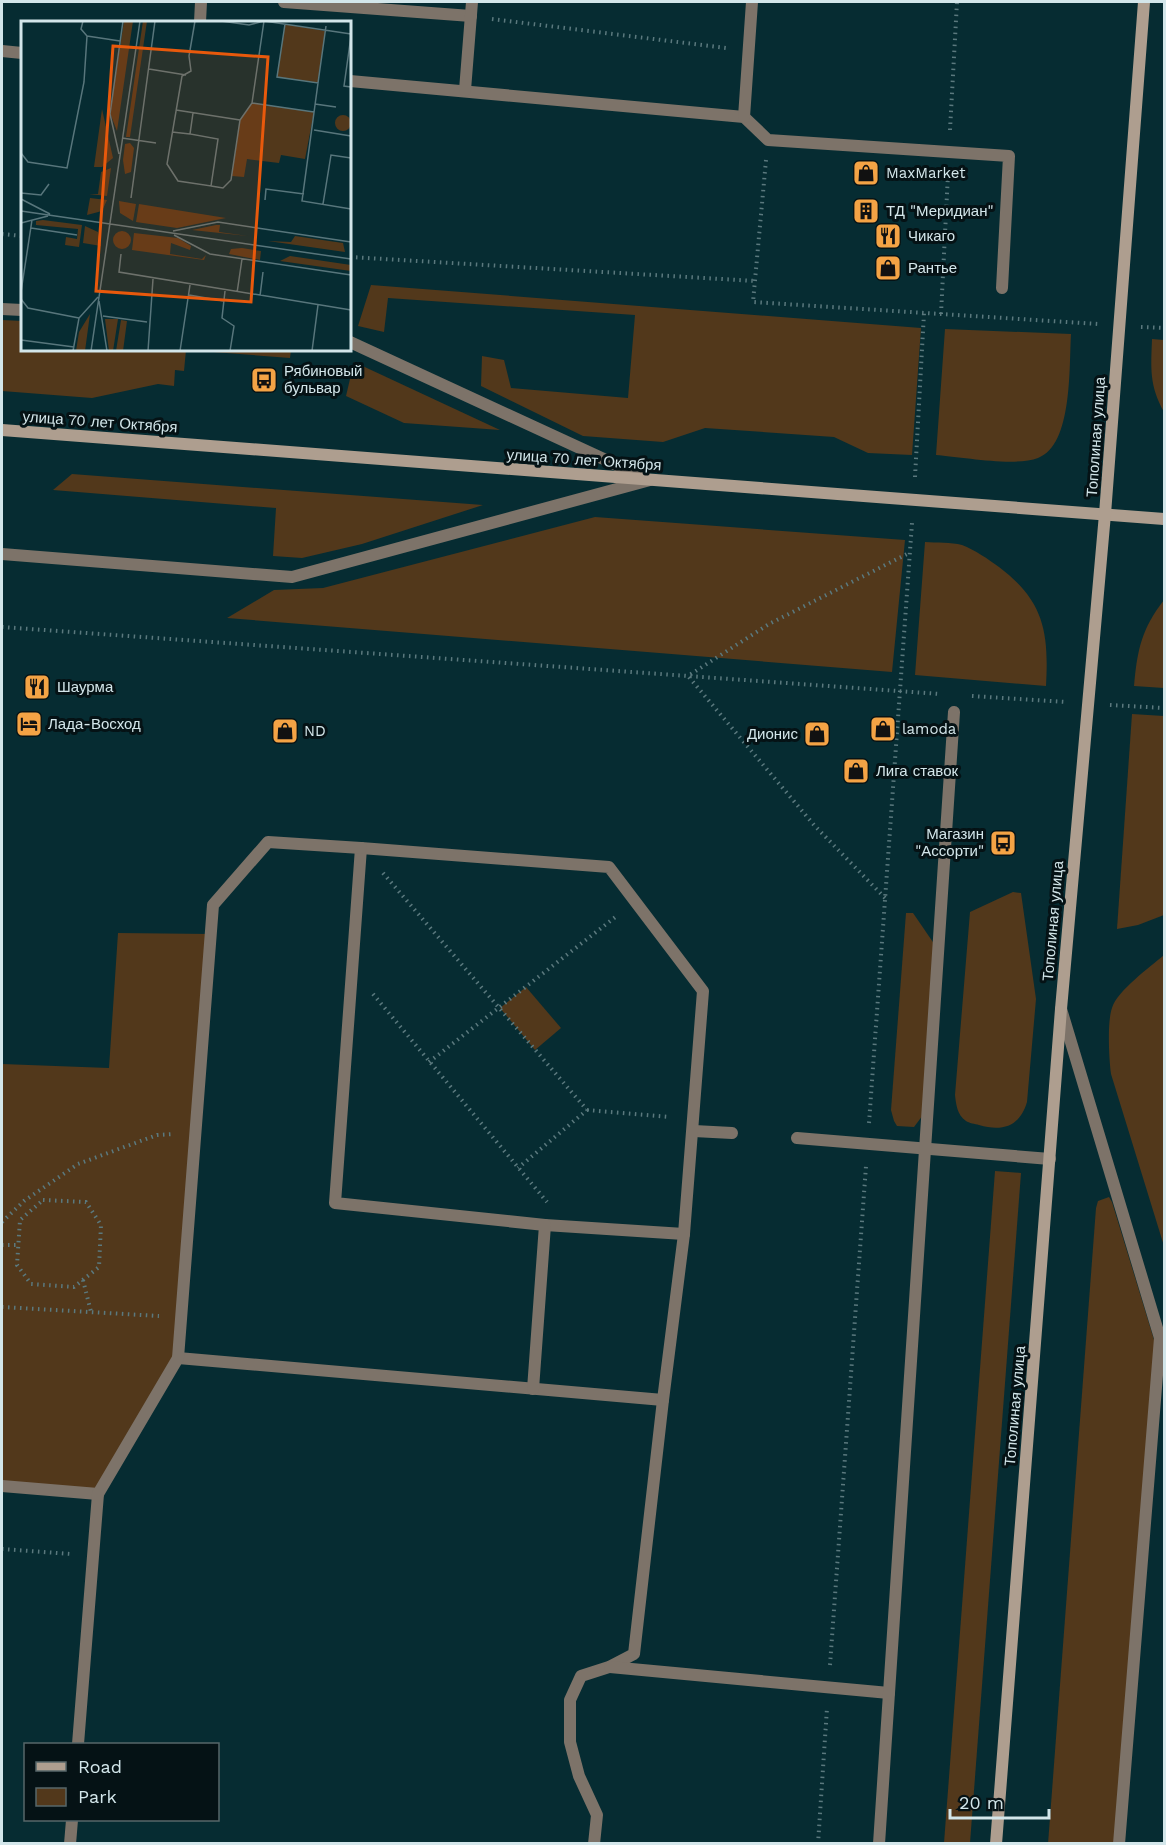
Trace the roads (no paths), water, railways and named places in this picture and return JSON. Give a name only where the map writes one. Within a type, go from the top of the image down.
[{"type":"main road","name":"Тополиная улица","points":[[996,1844],[1061,1009],[1105,514],[1144,2]]},
{"type":"main road","name":"улица 70 лет Октября","points":[[2,430],[1164,519]]},
{"type":"street","points":[[200,21],[201,2]]},
{"type":"street","points":[[284,2],[471,16]]},
{"type":"street","points":[[465,90],[472,2]]},
{"type":"street","points":[[744,117],[752,2]]},
{"type":"street","points":[[2,51],[21,53]]},
{"type":"street","points":[[351,81],[744,117],[768,140],[1009,156],[1002,288]]},
{"type":"street","points":[[2,309],[21,310]]},
{"type":"street","points":[[351,342],[649,480]]},
{"type":"street","points":[[2,554],[292,577],[649,480]]},
{"type":"street","points":[[879,1844],[954,712]]},
{"type":"street","points":[[78,1743],[98,1494],[177,1358],[213,905],[268,842],[609,867],[703,991],[684,1234],[634,1654],[609,1667],[581,1676],[570,1700],[570,1742],[579,1776],[597,1815],[594,1844]]},
{"type":"street","points":[[361,848],[335,1203],[545,1225],[684,1234]]},
{"type":"street","points":[[1061,1009],[1160,1338],[1161,1375],[1119,1844]]},
{"type":"street","points":[[694,1125],[732,1133]]},
{"type":"street","points":[[797,1138],[1050,1159]]},
{"type":"street","points":[[533,1389],[545,1225]]},
{"type":"street","points":[[177,1358],[663,1400]]},
{"type":"street","points":[[2,1486],[98,1494]]},
{"type":"street","points":[[609,1667],[889,1693]]},
{"type":"street","points":[[70,1844],[72,1821]]},
{"type":"place","name":"MaxMarket","points":[[866,173]]},
{"type":"place","name":"ТД \"Меридиан\"","points":[[866,211]]},
{"type":"place","name":"Чикаго","points":[[888,236]]},
{"type":"place","name":"Рантье","points":[[888,268]]},
{"type":"place","name":"Рябиновый бульвар","points":[[264,380]]},
{"type":"place","name":"Шаурма","points":[[37,687]]},
{"type":"place","name":"Лада-Восход","points":[[29,724]]},
{"type":"place","name":"lamoda","points":[[883,729]]},
{"type":"place","name":"ND","points":[[285,731]]},
{"type":"place","name":"Дионис","points":[[817,734]]},
{"type":"place","name":"Лига ставок","points":[[856,771]]},
{"type":"place","name":"Магазин \"Ассорти\"","points":[[1003,843]]}]
